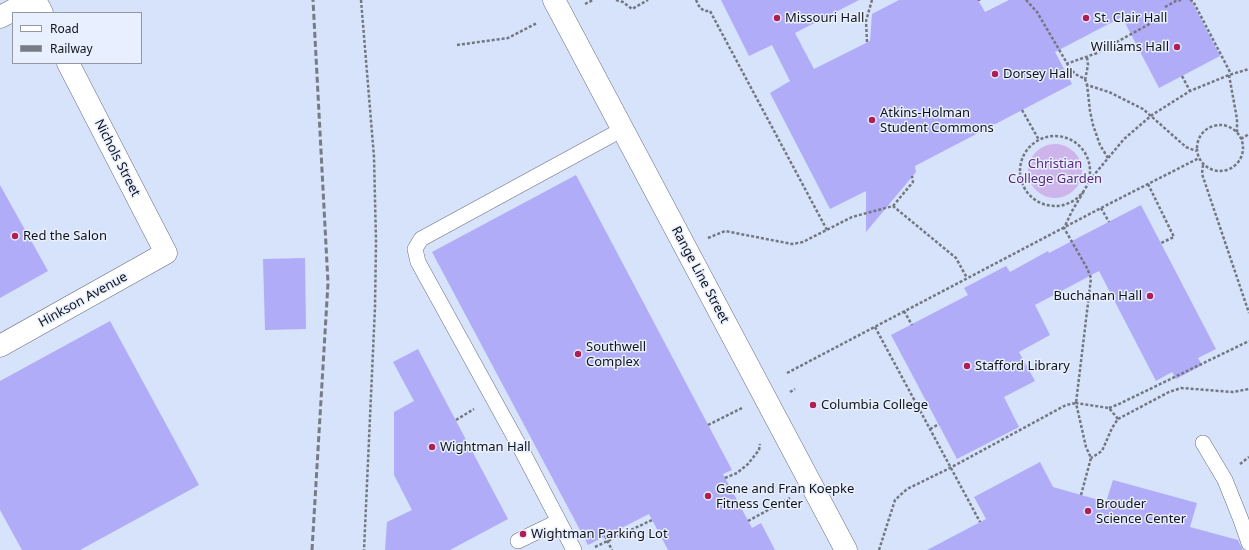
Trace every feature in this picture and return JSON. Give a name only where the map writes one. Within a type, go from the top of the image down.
[{"type":"street","points":[[0,17],[34,0],[41,12]]},
{"type":"street","name":"Range Line Street","points":[[554,0],[846,550]]},
{"type":"street","name":"Nichols Street","points":[[69,64],[166,253]]},
{"type":"street","name":"Hinkson Avenue","points":[[0,346],[166,253]]},
{"type":"lane","points":[[574,550],[518,443],[418,262],[415,249],[421,238],[623,129]]},
{"type":"lane","points":[[1203,443],[1225,480],[1249,543]]},
{"type":"lane","points":[[518,541],[559,521]]},
{"type":"path","points":[[361,0],[374,157],[376,241],[375,307],[364,550]]},
{"type":"path","points":[[616,0],[623,2],[632,9],[648,0]]},
{"type":"path","points":[[696,0],[700,8],[710,11],[827,230]]},
{"type":"path","points":[[867,42],[866,21],[872,0]]},
{"type":"path","points":[[1026,0],[1037,12],[1066,64],[1077,75],[1085,78]]},
{"type":"path","points":[[1165,7],[1181,0]]},
{"type":"path","points":[[1190,0],[1193,1],[1197,7],[1230,75],[1237,118],[1237,132]]},
{"type":"path","points":[[457,45],[508,38],[538,22]]},
{"type":"path","points":[[1066,64],[1097,53],[1153,22]]},
{"type":"path","points":[[1088,57],[1085,78],[1088,86],[1090,112],[1100,145],[1108,158]]},
{"type":"path","points":[[1064,228],[1089,181],[1124,139],[1152,115],[1190,91],[1249,69]]},
{"type":"path","points":[[1182,76],[1190,91]]},
{"type":"path","points":[[1088,86],[1109,92],[1143,109],[1152,115],[1186,147],[1196,151]]},
{"type":"path","points":[[1022,110],[1039,140]]},
{"type":"path","points":[[1224,125],[1231,127],[1237,132],[1241,138],[1243,146],[1239,161],[1233,167],[1226,171],[1218,171],[1203,165],[1196,151],[1196,144],[1199,137],[1209,127],[1224,125]]},
{"type":"path","points":[[1241,138],[1249,134]]},
{"type":"path","points":[[1084,191],[1076,199],[1066,204],[1054,206],[1042,204],[1025,190],[1020,179],[1020,168],[1023,156],[1030,147],[1039,140],[1050,136],[1072,140],[1081,148],[1088,158],[1090,169],[1089,181]]},
{"type":"path","points":[[787,373],[1199,158]]},
{"type":"path","points":[[1203,165],[1202,174],[1249,313]]},
{"type":"path","points":[[685,246],[705,240],[725,231],[792,244],[803,242],[852,217],[893,206],[914,182],[912,176]]},
{"type":"path","points":[[1148,184],[1174,237],[1161,243]]},
{"type":"path","points":[[893,206],[956,258],[967,278]]},
{"type":"path","points":[[1101,208],[1109,222]]},
{"type":"path","points":[[1064,228],[1087,268],[1090,278],[1076,404],[1086,447],[1091,458],[1081,495]]},
{"type":"path","points":[[904,311],[912,325]]},
{"type":"path","points":[[875,328],[980,522]]},
{"type":"path","points":[[879,550],[878,549],[895,500],[907,489],[950,468],[1066,405],[1076,404],[1109,408],[1249,341]]},
{"type":"path","points":[[1091,458],[1102,451],[1112,428],[1118,419],[1169,392],[1181,388],[1233,392],[1249,389]]},
{"type":"path","points":[[1109,408],[1118,419]]},
{"type":"path","points":[[930,429],[939,424]]},
{"type":"path","points":[[725,478],[737,473],[748,464],[759,450],[762,440]]},
{"type":"path","points":[[748,521],[792,497]]},
{"type":"path","points":[[589,550],[652,520]]},
{"type":"path","points":[[605,536],[612,550]]},
{"type":"shaded area","name":"Columbia College","points":[[0,0],[1249,0],[1249,550],[0,550]]},
{"type":"green space","name":"Christian College Garden","points":[[1050,144],[1060,144],[1070,148],[1078,156],[1082,166],[1082,176],[1078,186],[1070,194],[1060,198],[1050,198],[1040,194],[1032,186],[1028,176],[1028,166],[1032,156],[1040,148]]},
{"type":"building","points":[[721,0],[859,0],[795,33],[814,69],[870,41],[872,14],[899,0],[978,0],[985,12],[1009,0],[1191,0],[1220,56],[1159,88],[1122,17],[1055,52],[1072,84],[915,166],[916,172],[866,232],[866,191],[830,209],[770,93],[790,81],[772,45],[749,56]]},
{"type":"building","name":"Southwell Complex","points":[[576,175],[732,470],[723,474],[752,528],[761,523],[775,550],[668,550],[649,514],[588,545],[432,252]]},
{"type":"building","points":[[0,185],[48,271],[0,298]]},
{"type":"building","points":[[1141,205],[1216,349],[1198,358],[1202,365],[1176,379],[1172,372],[1156,381],[1099,271],[1035,305],[1050,335],[1019,352],[1035,381],[1004,397],[1019,427],[957,459],[891,335],[968,295],[964,288],[1006,266],[1010,272],[1048,251],[1049,253]]},
{"type":"building","points":[[305,258],[306,329],[265,330],[263,259]]},
{"type":"building","points":[[110,321],[199,485],[80,550],[22,550],[0,510],[0,381]]},
{"type":"building","name":"Wightman Hall","points":[[418,349],[508,519],[450,550],[385,550],[387,522],[412,510],[394,475],[394,412],[414,401],[393,362]]},
{"type":"building","name":"Brouder Science Center","points":[[1040,462],[1053,487],[1106,502],[1113,480],[1197,503],[1190,527],[1238,540],[1243,550],[927,550],[986,519],[974,497]]},
{"type":"railway","points":[[312,550],[328,283],[313,0]]},
{"type":"place","name":"Missouri Hall","points":[[777,18]]},
{"type":"place","name":"St. Clair Hall","points":[[1086,18]]},
{"type":"place","name":"Williams Hall","points":[[1177,47]]},
{"type":"place","name":"Dorsey Hall","points":[[995,74]]},
{"type":"place","name":"Atkins-Holman Student Commons","points":[[872,120]]},
{"type":"place","name":"Red the Salon","points":[[15,236]]},
{"type":"place","name":"Buchanan Hall","points":[[1150,296]]},
{"type":"place","name":"Southwell Complex","points":[[578,354]]},
{"type":"place","name":"Stafford Library","points":[[967,366]]},
{"type":"place","name":"Columbia College","points":[[813,405]]},
{"type":"place","name":"Wightman Hall","points":[[432,447]]},
{"type":"place","name":"Gene and Fran Koepke Fitness Center","points":[[708,496]]},
{"type":"place","name":"Brouder Science Center","points":[[1088,511]]},
{"type":"place","name":"Wightman Parking Lot","points":[[523,534]]}]
